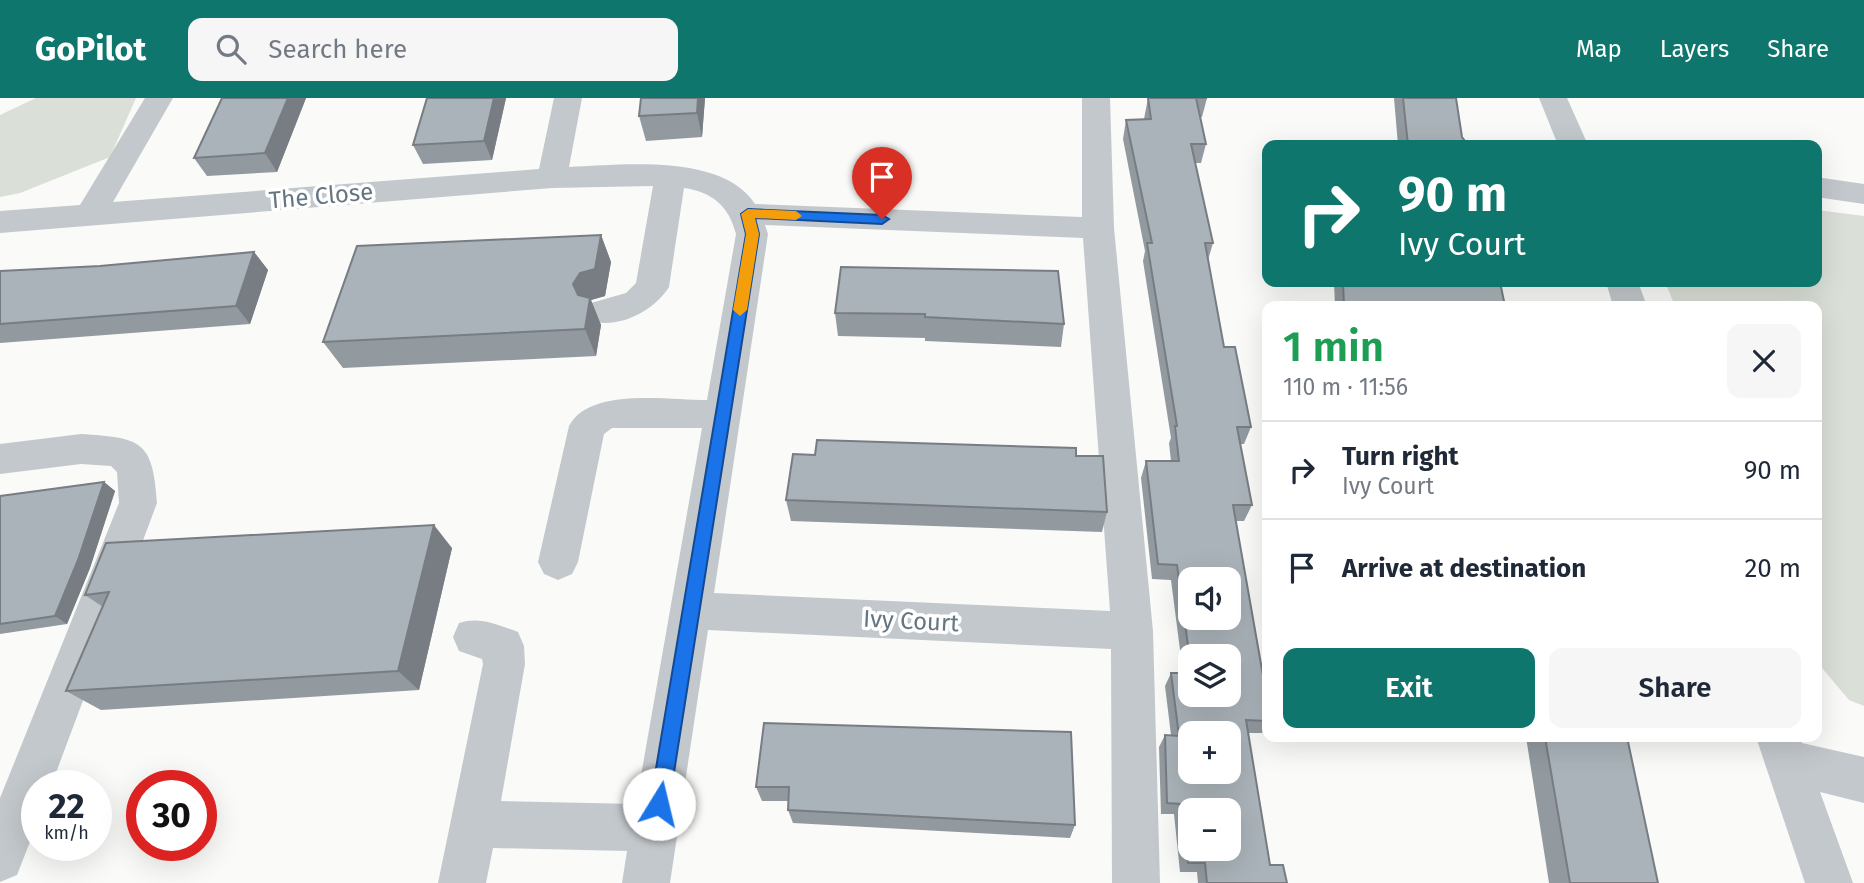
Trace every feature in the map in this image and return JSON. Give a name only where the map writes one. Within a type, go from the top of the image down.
[{"type":"street","points":[[90,215],[159,98]]},
{"type":"street","points":[[568,98],[552,178],[691,179],[724,190],[748,214],[752,234],[646,883]]},
{"type":"street","points":[[1096,98],[1098,228],[1132,631],[1136,883]]},
{"type":"street","points":[[1553,98],[1571,140]]},
{"type":"street","name":"The Close","points":[[0,222],[552,178]]},
{"type":"street","points":[[603,312],[638,302],[652,287],[670,178]]},
{"type":"street","points":[[1822,188],[1864,194]]},
{"type":"street","points":[[748,214],[1098,228]]},
{"type":"street","points":[[558,562],[587,426],[606,414],[724,414]]},
{"type":"street","points":[[0,459],[81,449],[121,452],[136,467],[138,503],[0,858]]},
{"type":"street","name":"Ivy Court","points":[[690,611],[1132,631]]},
{"type":"street","points":[[462,883],[504,664],[503,646],[474,637]]},
{"type":"street","points":[[1782,749],[1864,780]]},
{"type":"street","points":[[1782,749],[1829,883]]},
{"type":"street","points":[[472,824],[655,828]]},
{"type":"shaded area","points":[[36,98],[136,98],[110,157],[20,193],[0,197],[0,115]]},
{"type":"shaded area","points":[[1822,211],[1864,216],[1864,706],[1849,700],[1822,668],[1822,301],[1673,301],[1667,287],[1822,287]]},
{"type":"building","points":[[222,98],[288,98],[265,153],[194,158]]},
{"type":"building","points":[[427,98],[494,98],[484,141],[413,145]]},
{"type":"building","points":[[641,98],[698,98],[697,113],[639,116]]},
{"type":"building","points":[[1148,98],[1196,98],[1206,144],[1191,144],[1213,243],[1205,243],[1224,347],[1235,347],[1251,427],[1237,427],[1252,505],[1233,505],[1262,670],[1262,721],[1246,720],[1270,865],[1283,865],[1287,883],[1207,883],[1205,863],[1188,863],[1241,861],[1241,798],[1178,798],[1178,804],[1167,803],[1165,735],[1178,736],[1178,784],[1241,784],[1241,721],[1178,721],[1178,728],[1171,673],[1178,673],[1178,707],[1241,707],[1241,644],[1188,644],[1186,630],[1241,630],[1241,567],[1178,567],[1178,572],[1177,565],[1158,564],[1146,461],[1179,461],[1177,426],[1147,243],[1152,243],[1126,120],[1151,119]]},
{"type":"building","points":[[1403,98],[1456,98],[1464,140],[1407,140]]},
{"type":"building","points":[[601,235],[595,269],[580,273],[573,284],[578,295],[590,298],[585,329],[323,342],[357,246]]},
{"type":"building","points":[[254,252],[236,306],[0,324],[0,271],[100,266]]},
{"type":"building","points":[[841,267],[1058,271],[1064,324],[925,317],[925,314],[835,313]]},
{"type":"building","points":[[1343,287],[1501,287],[1504,301],[1344,301]]},
{"type":"building","points":[[817,440],[1076,448],[1076,456],[1103,456],[1107,512],[786,500],[793,454],[815,455]]},
{"type":"building","points":[[104,482],[78,560],[55,616],[0,624],[0,496]]},
{"type":"building","points":[[434,525],[398,671],[66,691],[109,592],[85,595],[106,543]]},
{"type":"building","points":[[764,723],[1071,732],[1075,825],[788,810],[789,787],[756,787]]},
{"type":"building","points":[[1546,742],[1628,742],[1658,883],[1570,883]]},
{"type":"slow traffic","points":[[740,310],[752,234],[748,214],[796,216]]},
{"type":"route","points":[[659,804],[752,234],[748,214],[882,219]]}]
